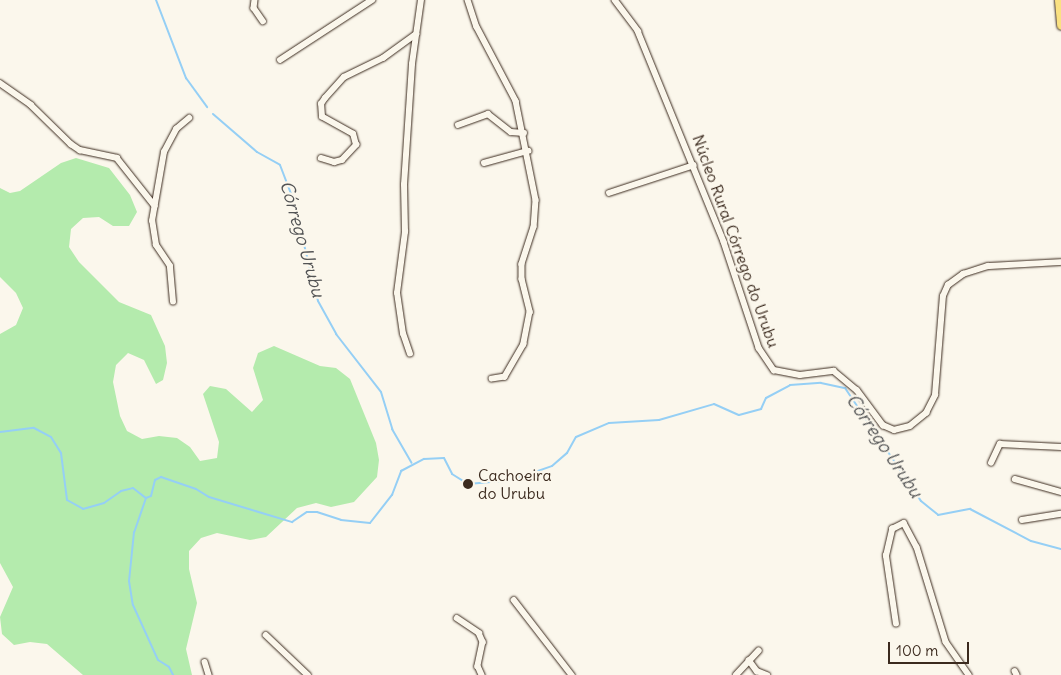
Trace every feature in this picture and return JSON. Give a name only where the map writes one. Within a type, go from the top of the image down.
[{"type":"main road","points":[[1059,0],[1061,25]]},
{"type":"street","points":[[255,0],[254,8],[263,22]]},
{"type":"street","points":[[280,60],[372,0]]},
{"type":"street","points":[[410,354],[403,334],[397,293],[405,232],[404,185],[416,34],[421,0]]},
{"type":"street","points":[[468,0],[487,47],[510,85],[528,151],[536,211],[522,273],[529,301],[529,324],[524,344],[505,378],[492,379]]},
{"type":"street","name":"Núcleo Rural Córrego do Urubu","points":[[615,0],[635,23],[694,165],[726,249],[751,327],[769,365],[790,374],[828,370],[838,373],[857,390],[878,419],[894,430],[919,420],[935,395],[943,296],[948,286],[963,274],[988,266],[1061,262]]},
{"type":"street","points":[[321,158],[334,162],[342,160],[356,145],[353,134],[322,117],[321,104],[325,98],[344,78],[383,58],[416,34]]},
{"type":"street","points":[[0,83],[31,105],[76,147],[118,158],[155,206]]},
{"type":"street","points":[[458,125],[488,114],[511,132],[524,132]]},
{"type":"street","points":[[173,302],[170,266],[154,240],[155,206],[164,152],[176,130],[189,118]]},
{"type":"street","points":[[484,163],[528,151]]},
{"type":"street","points":[[609,193],[694,165]]},
{"type":"street","points":[[991,463],[1000,444],[1061,447]]},
{"type":"street","points":[[1015,478],[1061,492]]},
{"type":"street","points":[[1022,520],[1061,514]]},
{"type":"street","points":[[896,624],[886,556],[892,529],[904,524],[917,547],[946,642],[969,675]]},
{"type":"street","points":[[514,600],[572,675]]},
{"type":"street","points":[[457,618],[480,633],[483,642],[478,666],[482,675]]},
{"type":"street","points":[[266,635],[308,675]]},
{"type":"street","points":[[736,675],[758,651]]},
{"type":"street","points":[[749,660],[757,671],[767,675]]},
{"type":"street","points":[[205,662],[209,675]]},
{"type":"green space","points":[[76,158],[109,168],[130,195],[137,212],[129,226],[113,226],[99,217],[83,218],[71,229],[69,247],[79,262],[119,302],[151,315],[165,346],[167,363],[163,380],[156,384],[144,360],[128,353],[116,365],[113,382],[120,416],[127,431],[142,439],[159,436],[177,438],[190,447],[200,461],[217,458],[219,442],[203,394],[210,386],[226,389],[252,412],[263,400],[253,368],[258,353],[274,346],[320,366],[336,368],[350,379],[376,443],[379,460],[377,477],[354,502],[331,507],[316,503],[297,508],[266,537],[250,540],[217,533],[201,538],[189,551],[189,569],[197,603],[186,649],[192,675],[83,675],[47,644],[30,642],[14,645],[2,634],[0,617],[13,587],[0,563],[0,334],[16,325],[23,308],[16,293],[0,277],[0,188],[10,193],[20,191],[61,163]]},
{"type":"waterway","name":"Córrego Urubu","points":[[156,0],[186,78],[207,107]]},
{"type":"waterway","name":"Córrego Urubu","points":[[213,114],[257,152],[280,165],[292,196],[318,301],[336,334],[381,392],[392,429],[412,463]]},
{"type":"waterway","name":"Córrego Urubu","points":[[0,432],[34,428],[51,437],[61,453],[67,500],[83,509],[104,503],[121,491],[133,488],[146,498],[151,496],[155,480],[161,477],[196,489],[209,497],[292,522],[307,512],[317,512],[341,520],[370,523],[392,495],[401,471],[424,459],[444,458],[452,474],[468,484],[512,480],[552,466],[567,453],[576,437],[609,423],[659,420],[714,404],[739,415],[761,409],[766,398],[790,385],[821,383],[845,388],[921,501],[938,515],[970,509],[1031,541],[1061,549]]},
{"type":"waterway","name":"Córrego Urubu","points":[[146,498],[134,532],[129,581],[133,605],[158,660],[169,667],[173,675]]},
{"type":"place","name":"Cachoeira do Urubu","points":[[468,484]]}]
